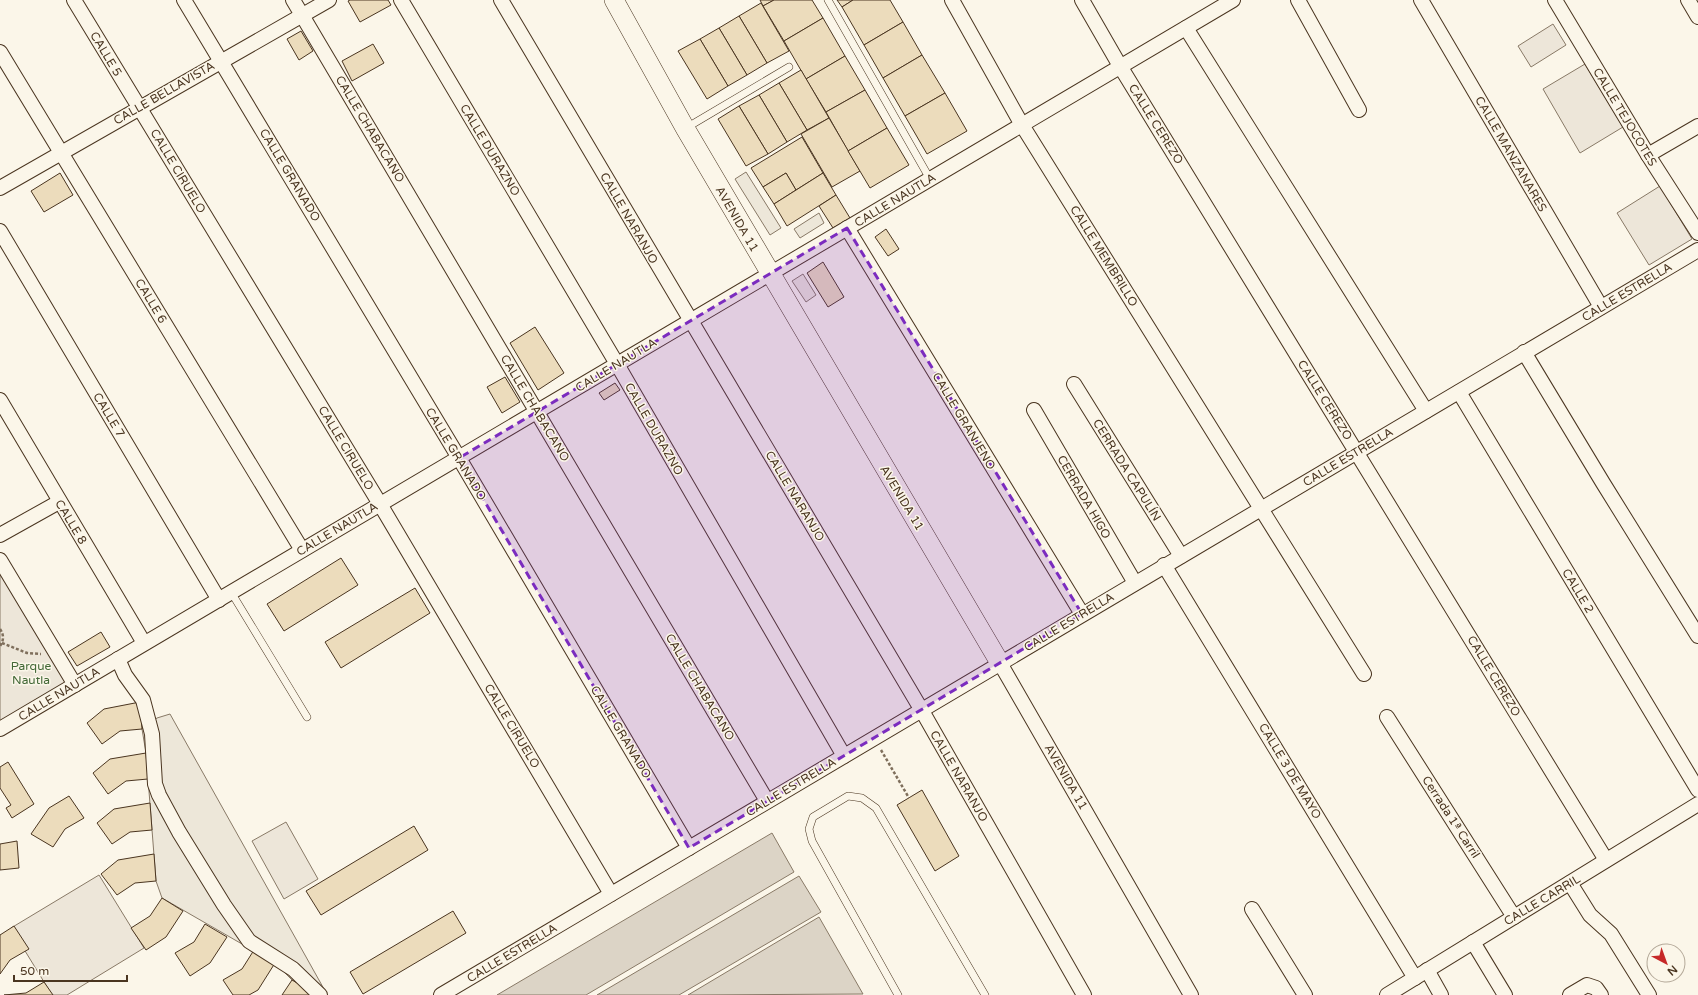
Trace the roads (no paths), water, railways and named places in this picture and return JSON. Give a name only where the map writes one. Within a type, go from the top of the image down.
[{"type":"street","name":"CALLE 5","points":[[74,0],[139,108]]},
{"type":"street","name":"CALLE GRANADO","points":[[184,0],[222,60],[689,848]]},
{"type":"street","name":"CALLE CHABACANO","points":[[293,0],[767,801]]},
{"type":"street","name":"CALLE BELLAVISTA","points":[[0,188],[329,0]]},
{"type":"street","name":"CALLE DURAZNO","points":[[401,0],[617,364],[844,756]]},
{"type":"street","name":"CALLE NARANJO","points":[[501,0],[922,710],[1084,995]]},
{"type":"street","name":"AVENIDA 11","points":[[614,0],[685,128],[769,274],[1000,663],[1191,995]]},
{"type":"street","name":"CALLE MEMBRILLO","points":[[952,0],[1022,125],[1364,674]]},
{"type":"street","name":"CALLE CEREZO","points":[[1082,0],[1120,66],[1606,860]]},
{"type":"street","points":[[1298,0],[1359,110]]},
{"type":"street","name":"CALLE MANZANARES","points":[[1421,0],[1600,308]]},
{"type":"street","name":"CALLE TEJOCOTES","points":[[1555,0],[1648,155],[1698,233]]},
{"type":"street","points":[[1688,0],[1698,17]]},
{"type":"street","name":"CALLE NAUTLA","points":[[0,729],[1186,28],[1225,2]]},
{"type":"street","points":[[1186,28],[1426,411]]},
{"type":"street","name":"CALLE 6","points":[[0,52],[302,550]]},
{"type":"street","name":"CALLE CIRUELO","points":[[139,108],[380,504],[611,894]]},
{"type":"street","points":[[1648,155],[1698,126]]},
{"type":"street","name":"CALLE GRANJENO","points":[[847,228],[1082,614]]},
{"type":"street","name":"CALLE 7","points":[[0,231],[219,600]]},
{"type":"street","name":"CALLE ESTRELLA","points":[[441,995],[1698,250]]},
{"type":"street","points":[[1524,352],[1602,483],[1698,636]]},
{"type":"street","name":"CERRADA CAPULÍN","points":[[1074,384],[1181,556]]},
{"type":"street","name":"CALLE 2","points":[[1459,392],[1698,790]]},
{"type":"street","name":"CALLE 8","points":[[0,400],[144,644]]},
{"type":"street","name":"CERRADA HIGO","points":[[1034,410],[1135,583]]},
{"type":"street","points":[[0,535],[59,502]]},
{"type":"street","points":[[0,560],[75,685]]},
{"type":"street","name":"CALLE 3 DE MAYO","points":[[1164,566],[1421,974],[1441,995]]},
{"type":"street","points":[[118,660],[125,675],[143,700],[152,734],[155,784],[159,795],[179,832],[224,905],[249,941],[293,969],[320,995]]},
{"type":"street","name":"Cerrada 1ª Carril","points":[[1387,717],[1514,916]]},
{"type":"street","name":"CALLE CARRIL","points":[[1387,995],[1698,804]]},
{"type":"street","points":[[1570,883],[1590,915],[1612,934],[1649,995]]},
{"type":"street","points":[[1252,909],[1305,995]]},
{"type":"street","points":[[1472,942],[1506,995]]},
{"type":"street","points":[[1570,995],[1587,985],[1596,988],[1601,995]]},
{"type":"lane","points":[[828,0],[930,179]]},
{"type":"lane","points":[[685,128],[789,67]]},
{"type":"lane","points":[[231,592],[307,717]]},
{"type":"lane","points":[[898,995],[812,841],[809,829],[813,817],[848,796],[862,798],[876,808],[985,995]]},
{"type":"park label","name":"Parque Nautla","points":[[31,673]]}]
